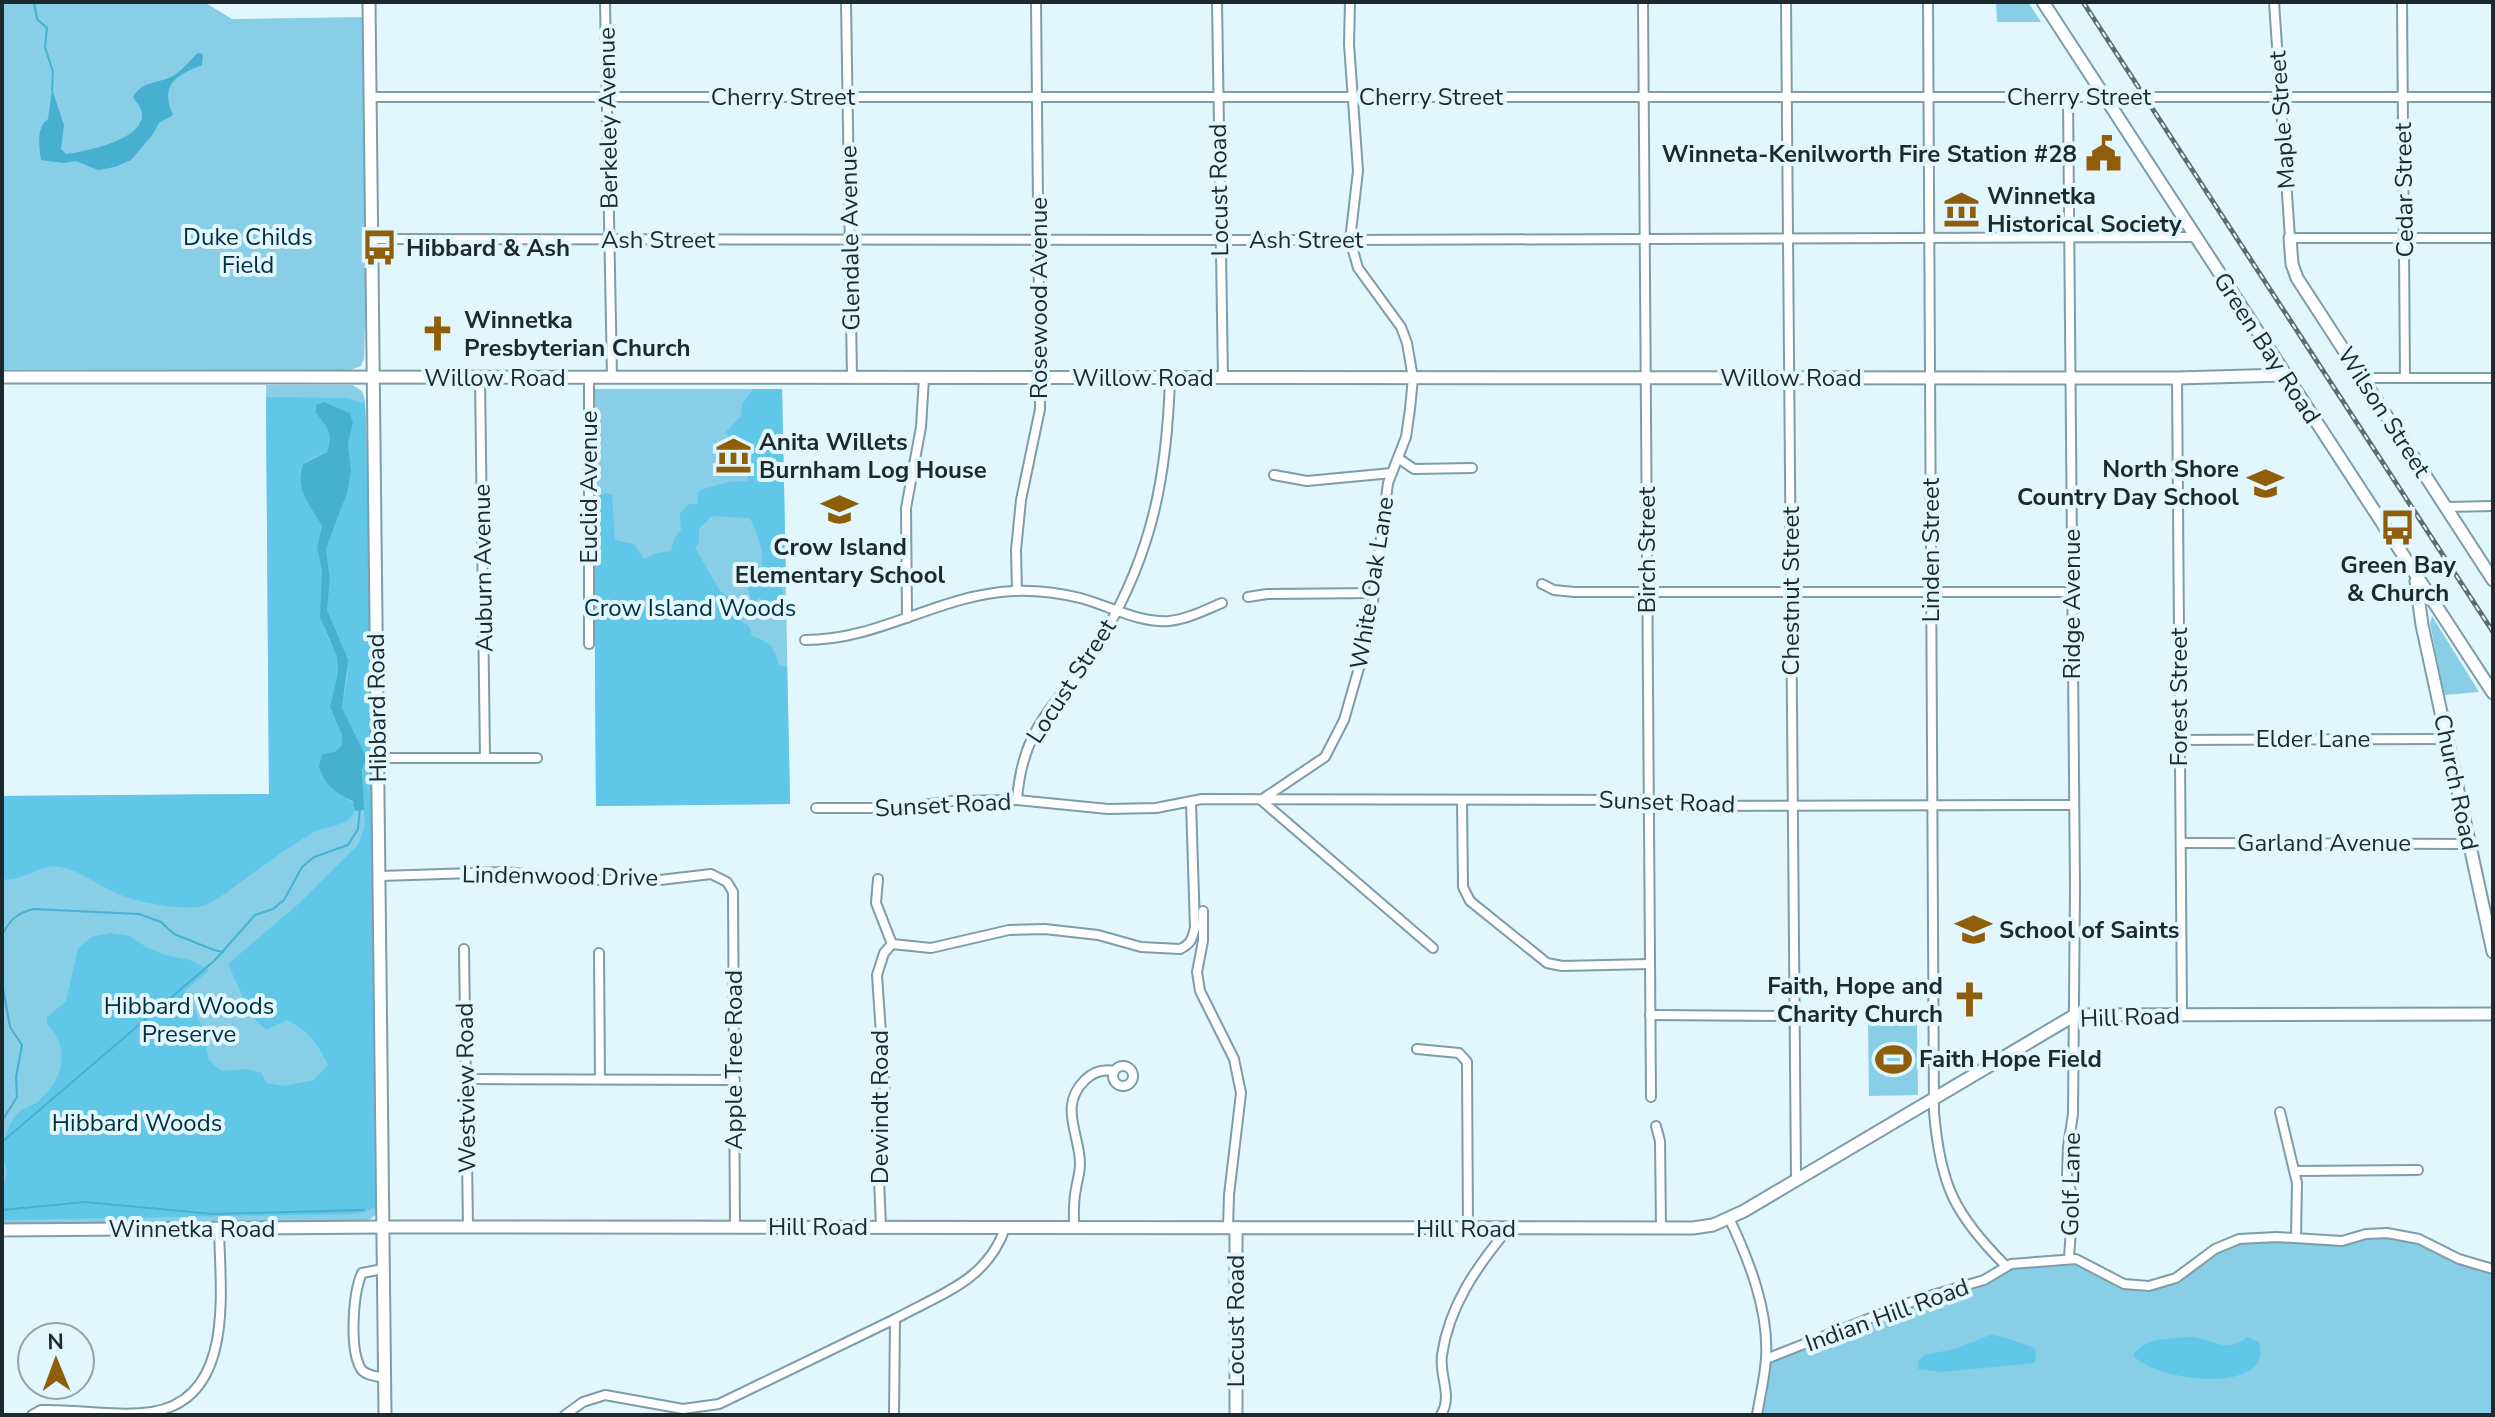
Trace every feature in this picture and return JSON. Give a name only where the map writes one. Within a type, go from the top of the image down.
[{"type":"street","name":"Hibbard Road","points":[[369,2],[385,1415]]},
{"type":"street","name":"Berkeley Avenue","points":[[605,2],[612,378]]},
{"type":"street","name":"Glendale Avenue","points":[[846,2],[852,378]]},
{"type":"street","name":"Rosewood Avenue","points":[[1017,591],[1019,510],[1040,409],[1041,378],[1036,2]]},
{"type":"street","name":"Locust Road","points":[[1217,2],[1223,378]]},
{"type":"street","points":[[1350,2],[1349,44],[1358,171],[1350,240]]},
{"type":"street","name":"Birch Street","points":[[1643,2],[1651,1097]]},
{"type":"street","name":"Chestnut Street","points":[[1786,2],[1796,1180]]},
{"type":"street","name":"Linden Street","points":[[1928,2],[1935,1098]]},
{"type":"street","name":"Green Bay Road","points":[[2043,2],[2493,693]]},
{"type":"street","name":"Maple Street","points":[[2274,2],[2290,238]]},
{"type":"street","name":"Cedar Street","points":[[2402,2],[2405,378]]},
{"type":"street","name":"Cherry Street","points":[[369,97],[2493,97]]},
{"type":"street","name":"Ridge Avenue","points":[[2068,97],[2075,1015]]},
{"type":"street","name":"Ash Street","points":[[371,239],[2194,237]]},
{"type":"street","points":[[2290,238],[2493,238]]},
{"type":"street","name":"Wilson Street","points":[[2290,238],[2292,264],[2297,278],[2493,580]]},
{"type":"street","name":"White Oak Lane","points":[[1261,800],[1325,757],[1344,720],[1369,633],[1388,483],[1406,437],[1413,378],[1407,343],[1401,327],[1358,268],[1350,240]]},
{"type":"street","name":"Willow Road","points":[[2,377],[2177,378],[2284,375]]},
{"type":"street","name":"Auburn Avenue","points":[[480,378],[485,758]]},
{"type":"street","name":"Euclid Avenue","points":[[589,378],[589,644]]},
{"type":"street","points":[[907,618],[906,508],[921,427],[924,378]]},
{"type":"street","name":"Locust Street","points":[[1017,800],[1021,766],[1036,727],[1093,653],[1117,610],[1145,544],[1160,492],[1167,449],[1170,378]]},
{"type":"street","name":"Forest Street","points":[[2177,378],[2182,1015]]},
{"type":"street","points":[[2363,378],[2493,378]]},
{"type":"street","points":[[1398,458],[1414,469],[1472,468]]},
{"type":"street","points":[[1274,475],[1307,481],[1392,473]]},
{"type":"street","points":[[2446,507],[2493,506]]},
{"type":"street","name":"Church Road","points":[[2416,578],[2422,625],[2493,952]]},
{"type":"street","points":[[1542,584],[1554,590],[1574,592],[2071,592]]},
{"type":"street","points":[[805,640],[851,635],[953,600],[986,593],[1017,591],[1061,595],[1140,619],[1168,621],[1192,616],[1222,603]]},
{"type":"street","points":[[1248,597],[1374,593]]},
{"type":"street","name":"Church Road","points":[[2430,658],[2426,617],[2432,602]]},
{"type":"street","name":"Elder Lane","points":[[2179,740],[2446,739]]},
{"type":"street","points":[[378,758],[537,758]]},
{"type":"street","name":"Sunset Road","points":[[816,808],[903,808],[951,801],[1017,800],[1108,809],[1191,803],[1202,799],[1639,800],[1659,806],[2073,805]]},
{"type":"street","points":[[1261,800],[1433,948]]},
{"type":"street","points":[[1462,800],[1463,887],[1470,901],[1547,963],[1562,966],[1650,964]]},
{"type":"street","points":[[878,879],[876,903],[892,944],[931,948],[1009,930],[1045,929],[1098,935],[1141,947],[1185,947],[1191,942],[1195,928],[1191,803]]},
{"type":"street","name":"Garland Avenue","points":[[2181,843],[2468,844]]},
{"type":"street","name":"Lindenwood Drive","points":[[380,876],[505,872],[585,880],[660,880],[711,874],[727,882],[733,892]]},
{"type":"street","name":"Apple Tree Road","points":[[733,892],[735,1228]]},
{"type":"street","points":[[1203,911],[1197,972],[1200,991],[1234,1059],[1241,1093],[1229,1195],[1232,1228]]},
{"type":"street","name":"Dewindt Road","points":[[881,1227],[879,1179],[885,1093],[877,975],[884,953],[892,944]]},
{"type":"street","name":"Westview Road","points":[[464,949],[468,1227]]},
{"type":"street","points":[[599,953],[600,1079]]},
{"type":"street","name":"Hill Road","points":[[383,1227],[1705,1227],[1729,1218],[1796,1180],[2075,1015],[2493,1014]]},
{"type":"street","points":[[1650,1015],[1795,1016]]},
{"type":"street","name":"Golf Lane","points":[[2069,1258],[2073,1200],[2067,1176],[2073,1114],[2075,1015]]},
{"type":"street","points":[[1417,1049],[1459,1053],[1467,1062],[1468,1229]]},
{"type":"street","points":[[1074,1227],[1074,1199],[1080,1164],[1071,1121],[1072,1104],[1080,1086],[1091,1075],[1103,1070],[1114,1071]]},
{"type":"street","points":[[466,1079],[735,1080]]},
{"type":"street","name":"Indian Hill Road","points":[[1935,1098],[1940,1162],[1954,1203],[1975,1235],[2005,1265]]},
{"type":"street","points":[[2280,1112],[2295,1171],[2296,1238]]},
{"type":"street","points":[[1656,1126],[1660,1141],[1661,1228]]},
{"type":"street","points":[[2295,1171],[2418,1170]]},
{"type":"street","points":[[1729,1218],[1747,1260],[1759,1300],[1766,1359],[1757,1415]]},
{"type":"street","name":"Winnetka Road","points":[[2,1230],[383,1227]]},
{"type":"street","points":[[565,1415],[583,1402],[605,1395],[683,1409],[719,1404],[746,1393],[956,1288],[981,1270],[995,1251],[1005,1228]]},
{"type":"street","name":"Locust Road","points":[[1232,1228],[1236,1415]]},
{"type":"street","points":[[32,1415],[46,1409],[132,1413],[155,1411],[174,1405],[193,1391],[211,1364],[218,1342],[219,1229]]},
{"type":"street","points":[[1441,1415],[1448,1396],[1441,1373],[1442,1351],[1456,1309],[1475,1269],[1508,1229]]},
{"type":"street","name":"Indian Hill Road","points":[[1766,1359],[1919,1299],[1984,1280],[2005,1265],[2069,1258],[2083,1261],[2124,1284],[2149,1286],[2176,1278],[2225,1243],[2251,1238],[2342,1241],[2366,1234],[2397,1234],[2419,1239],[2459,1259],[2493,1269]]},
{"type":"street","points":[[383,1269],[362,1273],[355,1301],[354,1334],[361,1368],[365,1373],[385,1378]]},
{"type":"street","points":[[894,1415],[895,1319]]},
{"type":"green space","name":"Duke Childs Field","points":[[2,2],[204,2],[232,19],[363,17],[366,293],[364,358],[361,366],[350,370],[2,369]]},
{"type":"green space","points":[[1996,2],[2028,2],[2041,22],[1997,22]]},
{"type":"green space","name":"Hibbard Woods","points":[[266,385],[352,385],[362,391],[365,400],[370,531],[376,1215],[367,1221],[2,1225],[2,796],[269,794]]},
{"type":"green space","name":"Crow Island Woods","points":[[593,389],[782,389],[790,804],[596,806]]},
{"type":"green space","name":"Crow Island Woods","points":[[753,389],[782,389],[786,580],[781,585],[782,599],[770,601],[767,606],[760,598],[754,602],[751,600],[747,585],[761,570],[762,555],[750,518],[712,516],[699,529],[699,543],[695,548],[720,591],[730,598],[735,618],[749,626],[752,636],[770,645],[779,665],[787,667],[790,804],[596,806],[594,497],[606,493],[612,495],[615,540],[634,544],[644,559],[671,551],[674,539],[681,530],[680,513],[689,504],[698,504],[697,494],[700,490],[728,482],[747,481],[749,469],[726,432],[741,416],[742,404]]},
{"type":"green space","name":"Hibbard Woods","points":[[266,397],[348,398],[365,404],[370,531],[377,1206],[366,1212],[349,1214],[2,1220],[7,1133],[18,1113],[40,1100],[55,1082],[62,1053],[55,1034],[47,1024],[47,1017],[66,1001],[78,949],[91,937],[111,933],[130,936],[146,947],[190,960],[209,970],[185,991],[202,1026],[209,1061],[222,1071],[245,1069],[262,1073],[266,1083],[284,1086],[314,1080],[328,1065],[312,1039],[295,1024],[287,1020],[266,1030],[251,1015],[228,964],[296,906],[358,845],[365,825],[362,788],[364,755],[342,709],[348,674],[327,610],[330,579],[326,549],[347,493],[351,471],[348,443],[353,423],[350,413],[329,404],[316,413],[328,431],[329,445],[327,452],[303,464],[300,478],[305,496],[322,526],[317,547],[322,572],[324,629],[337,657],[338,673],[330,707],[342,735],[342,745],[335,752],[347,799],[355,805],[351,818],[312,833],[214,901],[199,907],[165,906],[130,898],[75,871],[54,866],[17,878],[2,879],[2,796],[269,794]]},
{"type":"green space","points":[[2432,616],[2479,692],[2444,695],[2430,623]]},
{"type":"green space","name":"Faith Hope Field","points":[[1917,1022],[1918,1095],[1869,1096],[1868,1023]]},
{"type":"green space","points":[[2380,1237],[2416,1242],[2456,1262],[2493,1273],[2493,1415],[1763,1415],[1770,1361],[2011,1267],[2070,1262],[2085,1265],[2127,1288],[2148,1290],[2168,1285],[2230,1244],[2252,1240],[2345,1245]]},
{"type":"green space","points":[[1990,1335],[2033,1348],[2036,1350],[2035,1363],[1942,1372],[1918,1369],[1918,1362],[1924,1355],[1955,1349]]},
{"type":"green space","points":[[2188,1337],[2232,1345],[2247,1337],[2259,1342],[2259,1359],[2249,1371],[2209,1379],[2163,1372],[2133,1355],[2151,1342]]},
{"type":"shaded area","points":[[198,53],[203,54],[202,65],[178,77],[169,88],[173,115],[159,123],[131,160],[98,170],[76,161],[41,160],[40,132],[48,119],[52,89],[64,125],[61,149],[66,154],[86,151],[124,138],[134,131],[142,114],[133,97],[137,92],[146,85],[173,76]]},
{"type":"shaded area","points":[[324,402],[350,413],[353,423],[348,443],[351,471],[347,493],[326,549],[330,579],[327,610],[348,660],[342,708],[366,757],[362,771],[364,810],[355,811],[353,801],[332,788],[319,766],[322,754],[335,752],[342,745],[342,735],[330,707],[338,673],[337,657],[320,617],[322,572],[317,547],[322,526],[305,497],[301,481],[303,464],[327,452],[329,435],[316,413],[316,405]]},
{"type":"waterway","points":[[34,2],[37,19],[47,28],[45,47],[53,72],[52,90]]},
{"type":"waterway","points":[[2,1142],[215,960],[255,915],[273,909],[284,900],[302,867],[314,857],[348,845],[358,829],[360,808]]},
{"type":"waterway","points":[[2,935],[14,918],[33,909],[139,914],[161,922],[174,934],[223,952]]},
{"type":"waterway","points":[[2,982],[10,1027],[22,1045],[16,1077],[17,1097],[2,1121]]},
{"type":"waterway","points":[[2,1210],[85,1202],[213,1214],[364,1210]]},
{"type":"railway","points":[[2083,2],[2493,632]]},
{"type":"place","name":"Winneta-Kenilworth Fire Station #28","points":[[2103,154]]},
{"type":"place","name":"Winnetka Historical Society","points":[[1961,210]]},
{"type":"place","name":"Hibbard & Ash","points":[[380,248]]},
{"type":"place","name":"Winnetka Presbyterian Church","points":[[438,334]]},
{"type":"place","name":"Anita Willets Burnham Log House","points":[[733,456]]},
{"type":"place","name":"North Shore Country Day School","points":[[2265,483]]},
{"type":"place","name":"Crow Island Elementary School","points":[[840,510]]},
{"type":"place","name":"Green Bay & Church","points":[[2398,528]]},
{"type":"place","name":"School of Saints","points":[[1973,930]]},
{"type":"place","name":"Faith, Hope and Charity Church","points":[[1969,1000]]},
{"type":"place","name":"Faith Hope Field","points":[[1893,1059]]},
{"type":"park label","name":"Hibbard Woods Preserve","points":[[189,1020]]}]
